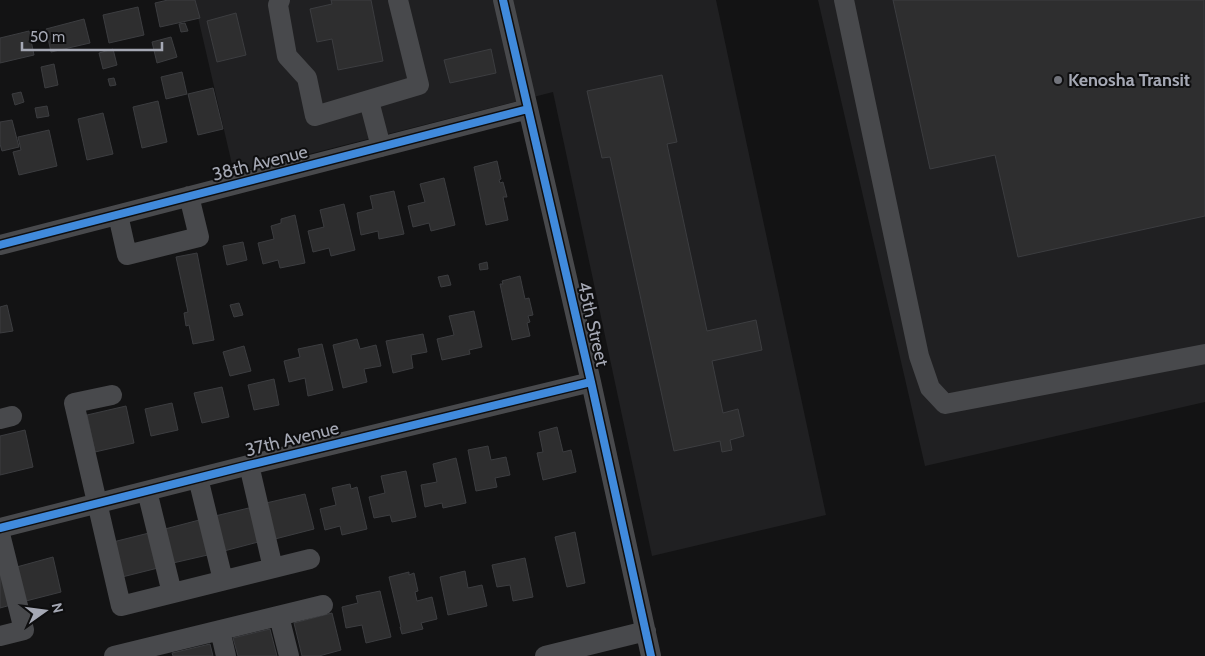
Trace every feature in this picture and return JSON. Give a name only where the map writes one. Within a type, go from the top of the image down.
[{"type":"street","points":[[280,0],[278,5],[286,56],[307,78],[315,116],[419,85],[398,0]]},
{"type":"street","name":"45th Street","points":[[503,0],[591,382],[651,656]]},
{"type":"street","points":[[844,0],[919,356],[930,388],[945,404],[1205,354]]},
{"type":"street","points":[[369,101],[381,147]]},
{"type":"street","name":"38th Avenue","points":[[0,245],[528,109]]},
{"type":"street","points":[[118,215],[127,255],[199,237],[189,196]]},
{"type":"street","name":"37th Avenue","points":[[0,528],[591,382]]},
{"type":"street","points":[[112,394],[74,403],[121,606],[310,559]]},
{"type":"street","points":[[249,465],[272,568]]},
{"type":"street","points":[[198,478],[223,580]]},
{"type":"street","points":[[147,491],[172,593]]},
{"type":"street","points":[[0,534],[24,630],[0,636]]},
{"type":"street","points":[[114,656],[159,651],[220,630],[323,605]]},
{"type":"street","points":[[279,616],[289,656]]},
{"type":"street","points":[[220,630],[226,656]]},
{"type":"street","points":[[545,656],[646,631]]},
{"type":"shaded area","points":[[194,0],[716,0],[826,515],[652,556],[553,92],[234,173]]},
{"type":"shaded area","points":[[818,0],[1205,0],[1205,402],[925,466]]},
{"type":"building","points":[[168,0],[195,0],[200,18],[160,27],[155,3]]},
{"type":"building","points":[[331,0],[371,0],[383,61],[338,70],[332,39],[317,42],[310,9],[332,4]]},
{"type":"building","name":"Kenosha Transit","points":[[893,0],[1204,0],[1205,216],[1018,257],[995,155],[930,169]]},
{"type":"building","points":[[138,7],[144,35],[109,43],[103,15]]},
{"type":"building","points":[[236,13],[246,55],[217,62],[207,21]]},
{"type":"building","points":[[84,19],[90,43],[51,52],[46,29]]},
{"type":"building","points":[[185,23],[188,31],[181,32],[179,24]]},
{"type":"building","points":[[29,31],[34,55],[0,63],[0,38]]},
{"type":"building","points":[[171,37],[177,57],[157,63],[152,42]]},
{"type":"building","points":[[113,49],[117,65],[103,69],[99,53]]},
{"type":"building","points":[[491,49],[496,73],[450,83],[444,60]]},
{"type":"building","points":[[54,64],[58,85],[45,88],[41,67]]},
{"type":"building","points":[[182,72],[187,94],[166,99],[161,77]]},
{"type":"building","points":[[662,75],[677,142],[667,144],[707,331],[756,320],[762,350],[712,361],[723,413],[738,409],[744,436],[730,440],[732,450],[722,452],[720,441],[674,451],[610,157],[602,158],[587,91]]},
{"type":"building","points":[[114,78],[116,85],[110,86],[108,79]]},
{"type":"building","points":[[213,88],[223,129],[198,135],[188,94]]},
{"type":"building","points":[[21,92],[24,102],[15,105],[12,94]]},
{"type":"building","points":[[158,101],[167,142],[142,148],[133,107]]},
{"type":"building","points":[[47,106],[49,116],[37,118],[35,108]]},
{"type":"building","points":[[103,113],[113,154],[87,160],[78,119]]},
{"type":"building","points":[[12,120],[19,147],[2,151],[0,144],[0,122]]},
{"type":"building","points":[[49,130],[57,166],[19,175],[13,152],[21,150],[18,137]]},
{"type":"building","points":[[497,161],[501,179],[499,180],[500,183],[503,182],[507,197],[503,197],[508,220],[486,225],[474,167]]},
{"type":"building","points":[[444,178],[455,225],[431,231],[429,223],[413,227],[408,206],[425,202],[420,184]]},
{"type":"building","points":[[394,191],[404,234],[379,239],[378,231],[361,235],[357,213],[373,209],[370,196]]},
{"type":"building","points":[[344,204],[355,250],[331,256],[329,248],[313,252],[308,231],[324,227],[320,210]]},
{"type":"building","points":[[295,215],[305,263],[280,268],[278,260],[263,264],[258,243],[274,239],[271,226],[281,223],[281,219]]},
{"type":"building","points":[[243,242],[247,260],[227,265],[223,246]]},
{"type":"building","points":[[197,253],[214,340],[193,344],[189,325],[186,326],[184,313],[188,312],[176,257]]},
{"type":"building","points":[[487,262],[488,269],[480,270],[479,264]]},
{"type":"building","points":[[448,275],[451,285],[441,287],[438,277]]},
{"type":"building","points":[[520,276],[525,299],[529,298],[533,315],[528,316],[530,322],[527,323],[530,336],[512,340],[500,284],[503,284],[502,281]]},
{"type":"building","points":[[239,303],[243,315],[234,317],[230,305]]},
{"type":"building","points":[[7,305],[13,331],[0,333],[0,307]]},
{"type":"building","points":[[474,311],[482,347],[469,350],[470,354],[442,360],[437,339],[454,335],[449,316]]},
{"type":"building","points":[[423,334],[427,352],[411,355],[413,368],[393,373],[386,341]]},
{"type":"building","points":[[357,339],[360,349],[376,345],[381,366],[364,369],[367,382],[343,388],[333,345]]},
{"type":"building","points":[[322,344],[333,390],[308,396],[305,378],[289,382],[284,361],[300,357],[298,349]]},
{"type":"building","points":[[244,346],[251,371],[230,376],[223,352]]},
{"type":"building","points":[[274,379],[279,405],[254,410],[248,385]]},
{"type":"building","points":[[222,387],[229,417],[202,423],[194,393]]},
{"type":"building","points":[[172,403],[178,430],[151,436],[145,409]]},
{"type":"building","points":[[126,406],[134,443],[95,452],[87,415]]},
{"type":"building","points":[[557,427],[563,452],[571,450],[576,472],[543,480],[537,453],[543,452],[539,432]]},
{"type":"building","points":[[25,430],[33,467],[0,475],[0,436]]},
{"type":"building","points":[[488,446],[491,460],[506,457],[510,475],[495,478],[497,487],[476,491],[468,450]]},
{"type":"building","points":[[456,458],[466,503],[443,508],[442,503],[425,507],[421,485],[437,482],[433,464]]},
{"type":"building","points":[[406,471],[416,517],[392,522],[390,515],[374,518],[369,497],[385,493],[381,476]]},
{"type":"building","points":[[350,484],[351,489],[357,487],[367,529],[342,535],[340,526],[325,530],[320,509],[336,505],[332,488]]},
{"type":"building","points":[[305,494],[314,529],[275,539],[266,503]]},
{"type":"building","points":[[253,507],[262,541],[224,551],[215,516]]},
{"type":"building","points":[[203,519],[212,554],[173,563],[165,529]]},
{"type":"building","points":[[153,532],[162,567],[122,577],[113,542]]},
{"type":"building","points":[[575,532],[585,583],[567,587],[555,537]]},
{"type":"building","points":[[53,557],[61,592],[22,602],[13,568]]},
{"type":"building","points":[[525,558],[533,597],[513,601],[510,585],[497,587],[492,565]]},
{"type":"building","points":[[0,569],[11,605],[0,608]]},
{"type":"building","points":[[465,571],[468,588],[482,585],[487,606],[448,615],[440,577]]},
{"type":"building","points":[[409,572],[409,575],[414,573],[418,591],[415,592],[417,601],[432,597],[437,619],[421,623],[423,629],[402,634],[389,577]]},
{"type":"building","points":[[380,591],[391,637],[366,643],[362,625],[346,628],[342,607],[358,603],[356,596]]},
{"type":"building","points":[[332,613],[341,650],[319,656],[302,656],[294,623]]},
{"type":"building","points":[[270,629],[277,656],[238,656],[233,638]]},
{"type":"building","points":[[210,644],[213,656],[173,656],[172,653]]},
{"type":"cycle path","points":[[503,0],[591,382],[651,656]]},
{"type":"cycle path","points":[[0,245],[528,109]]},
{"type":"cycle path","points":[[0,528],[591,382]]},
{"type":"place","name":"Kenosha Transit","points":[[1058,80]]}]
